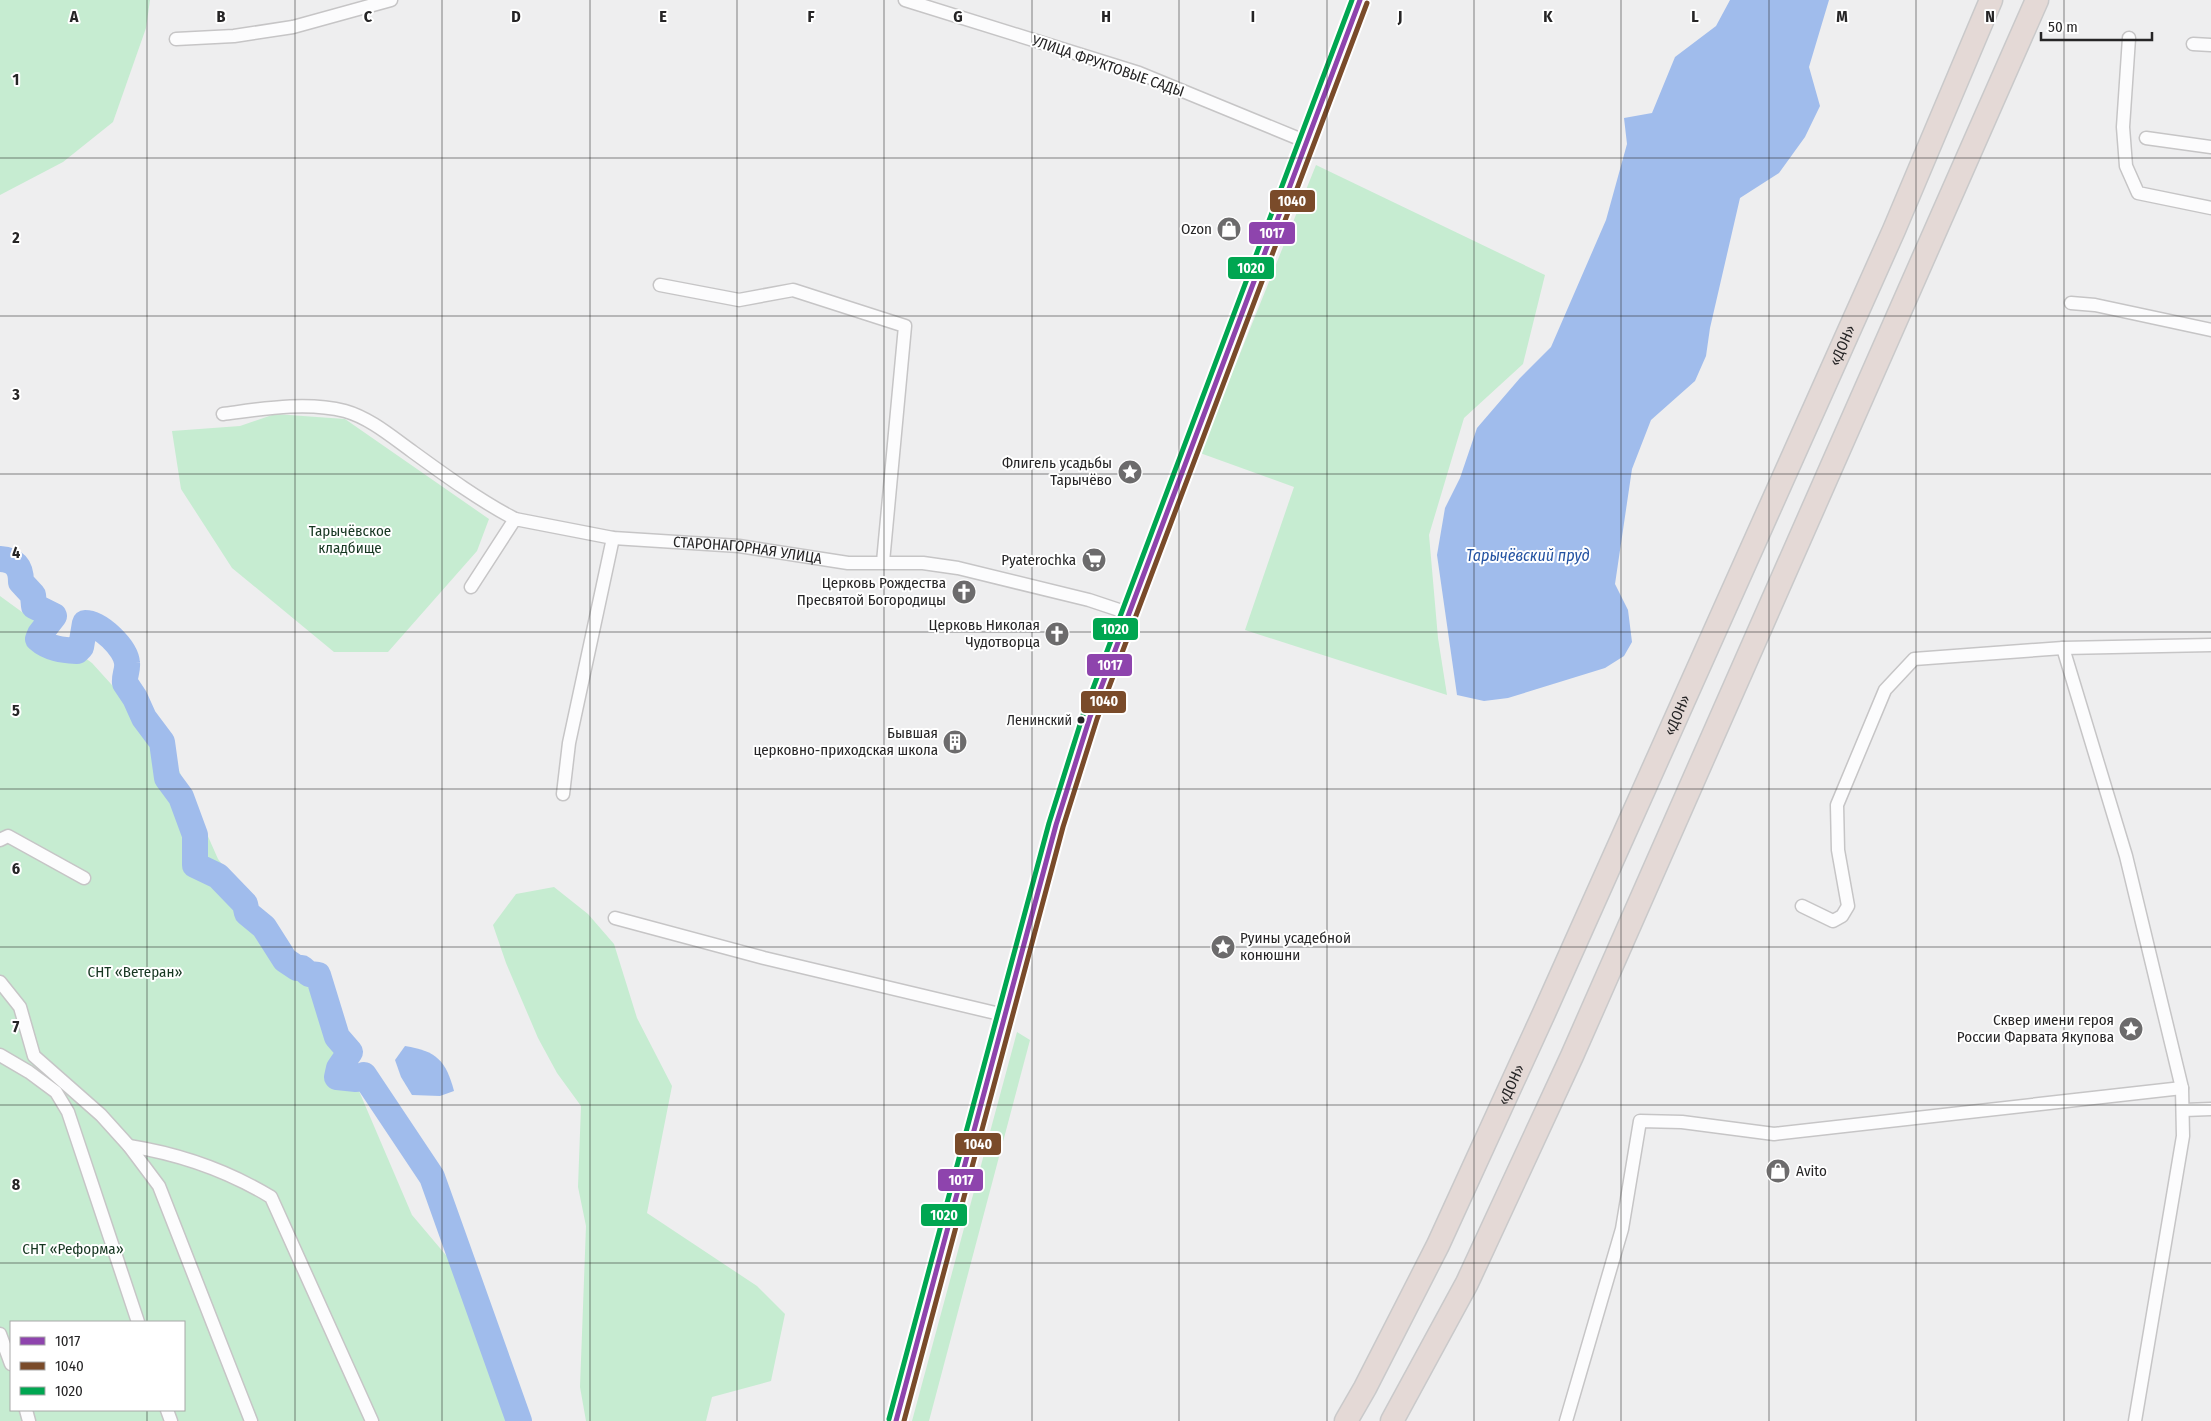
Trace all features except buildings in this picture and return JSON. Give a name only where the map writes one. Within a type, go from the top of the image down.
[{"type":"highway","name":"«ДОН»","points":[[1346,1421],[1438,1246],[1533,1038],[1886,248],[1991,0]]},
{"type":"highway","points":[[1392,1421],[1467,1282],[1572,1056],[2037,0]]},
{"type":"main road","points":[[896,1421],[1056,825],[1090,717],[1360,0]]},
{"type":"street","points":[[176,39],[234,36],[293,27],[392,0]]},
{"type":"street","name":"УЛИЦА ФРУКТОВЫЕ САДЫ","points":[[905,0],[1139,73],[1307,142]]},
{"type":"street","points":[[2129,38],[2123,127],[2126,166],[2138,194],[2211,208]]},
{"type":"street","points":[[2193,44],[2211,46]]},
{"type":"street","points":[[2146,138],[2211,147]]},
{"type":"street","points":[[660,285],[739,300],[793,290],[905,326],[883,562]]},
{"type":"street","points":[[2071,303],[2095,305],[2211,330]]},
{"type":"street","name":"СТАРОНАГОРНАЯ УЛИЦА","points":[[223,414],[264,408],[314,407],[344,411],[371,422],[483,502],[515,519],[613,538],[739,546],[848,563],[923,563],[958,568],[1089,600],[1128,613]]},
{"type":"street","points":[[471,587],[515,519]]},
{"type":"street","points":[[562,794],[569,743],[613,538]]},
{"type":"street","points":[[1802,906],[1833,921],[1842,916],[1848,906],[1838,850],[1838,805],[1885,690],[1914,659],[2063,648],[2211,645]]},
{"type":"street","points":[[2063,648],[2126,856],[2182,1088],[2184,1110],[2183,1136],[2135,1421]]},
{"type":"street","points":[[0,840],[8,836],[84,878]]},
{"type":"street","points":[[615,918],[764,958],[1004,1015]]},
{"type":"street","points":[[0,982],[20,1007],[34,1056],[101,1115],[129,1146],[159,1186],[251,1421]]},
{"type":"street","points":[[0,1055],[29,1072],[56,1092],[68,1112],[138,1321]]},
{"type":"street","points":[[1566,1421],[1622,1228],[1640,1120],[1682,1122],[1774,1134],[2182,1088]]},
{"type":"street","points":[[2184,1110],[2211,1109]]},
{"type":"street","points":[[129,1146],[166,1152],[242,1179],[271,1197],[372,1421]]},
{"type":"street","points":[[0,1334],[10,1361]]},
{"type":"green space","points":[[0,0],[150,0],[146,28],[113,122],[63,162],[0,195]]},
{"type":"green space","points":[[1316,165],[1545,275],[1523,364],[1464,418],[1429,535],[1438,638],[1447,695],[1245,630],[1294,487],[1200,453]]},
{"type":"green space","name":"Тарычёвское кладбище","points":[[275,414],[345,419],[489,519],[477,551],[388,652],[334,652],[232,568],[181,489],[172,431],[240,426]]},
{"type":"green space","name":"СНТ «Ветеран»","points":[[0,596],[92,663],[169,748],[218,859],[309,974],[412,1215],[488,1305],[517,1421],[0,1421]]},
{"type":"green space","points":[[554,887],[588,914],[614,944],[637,1018],[672,1086],[647,1213],[757,1286],[785,1314],[771,1381],[712,1397],[706,1421],[586,1421],[580,1387],[586,1226],[578,1187],[581,1106],[557,1073],[538,1038],[506,963],[493,925],[516,894]]},
{"type":"green space","points":[[1017,1032],[1030,1040],[929,1421],[912,1421]]},
{"type":"water","name":"Тарычёвский пруд","points":[[1730,0],[1829,0],[1809,67],[1820,106],[1805,137],[1779,173],[1740,198],[1710,328],[1706,356],[1695,381],[1651,420],[1632,469],[1615,584],[1628,610],[1632,642],[1624,656],[1605,668],[1508,698],[1484,701],[1457,695],[1437,555],[1445,508],[1460,478],[1477,428],[1520,378],[1551,347],[1606,220],[1627,144],[1624,118],[1652,113],[1675,57],[1716,26]]},
{"type":"water","points":[[405,1046],[425,1051],[438,1059],[447,1072],[454,1091],[440,1096],[412,1095],[401,1077],[395,1060]]},
{"type":"waterway","points":[[0,559],[10,561],[16,565],[20,572],[21,582],[33,595],[34,606],[54,616],[40,634],[38,639],[42,642],[56,648],[77,651],[81,647],[85,623],[98,627],[105,632],[122,650],[127,663],[125,683],[135,698],[144,718],[162,742],[167,778],[181,797],[195,835],[195,865],[218,876],[245,904],[247,913],[264,927],[285,960],[297,968],[302,968],[309,974],[318,975],[337,1037],[350,1052],[339,1068],[337,1077],[356,1079],[364,1075],[432,1177],[519,1421]]},
{"type":"transit line","name":"1020","points":[[889,1419],[1049,823],[1083,715],[1352,0]]},
{"type":"transit line","name":"1017","points":[[896,1421],[1056,825],[1090,717],[1360,0]]},
{"type":"transit line","name":"1040","points":[[904,1421],[1063,827],[1097,719],[1367,3]]},
{"type":"place","name":"Ozon","points":[[1229,229]]},
{"type":"place","name":"Флигель усадьбы Тарычёво","points":[[1130,472]]},
{"type":"place","name":"Pyaterochka","points":[[1094,560]]},
{"type":"place","name":"Церковь Рождества Пресвятой Богородицы","points":[[964,592]]},
{"type":"place","name":"Церковь Николая Чудотворца","points":[[1057,634]]},
{"type":"place","name":"Ленинский","points":[[1081,720]]},
{"type":"place","name":"Бывшая церковно-приходская школа","points":[[955,742]]},
{"type":"place","name":"Руины усадебной конюшни","points":[[1223,947]]},
{"type":"place","name":"Сквер имени героя России Фарвата Якупова","points":[[2131,1029]]},
{"type":"place","name":"Avito","points":[[1778,1171]]},
{"type":"park label","name":"СНТ «Реформа»","points":[[73,1249]]}]
